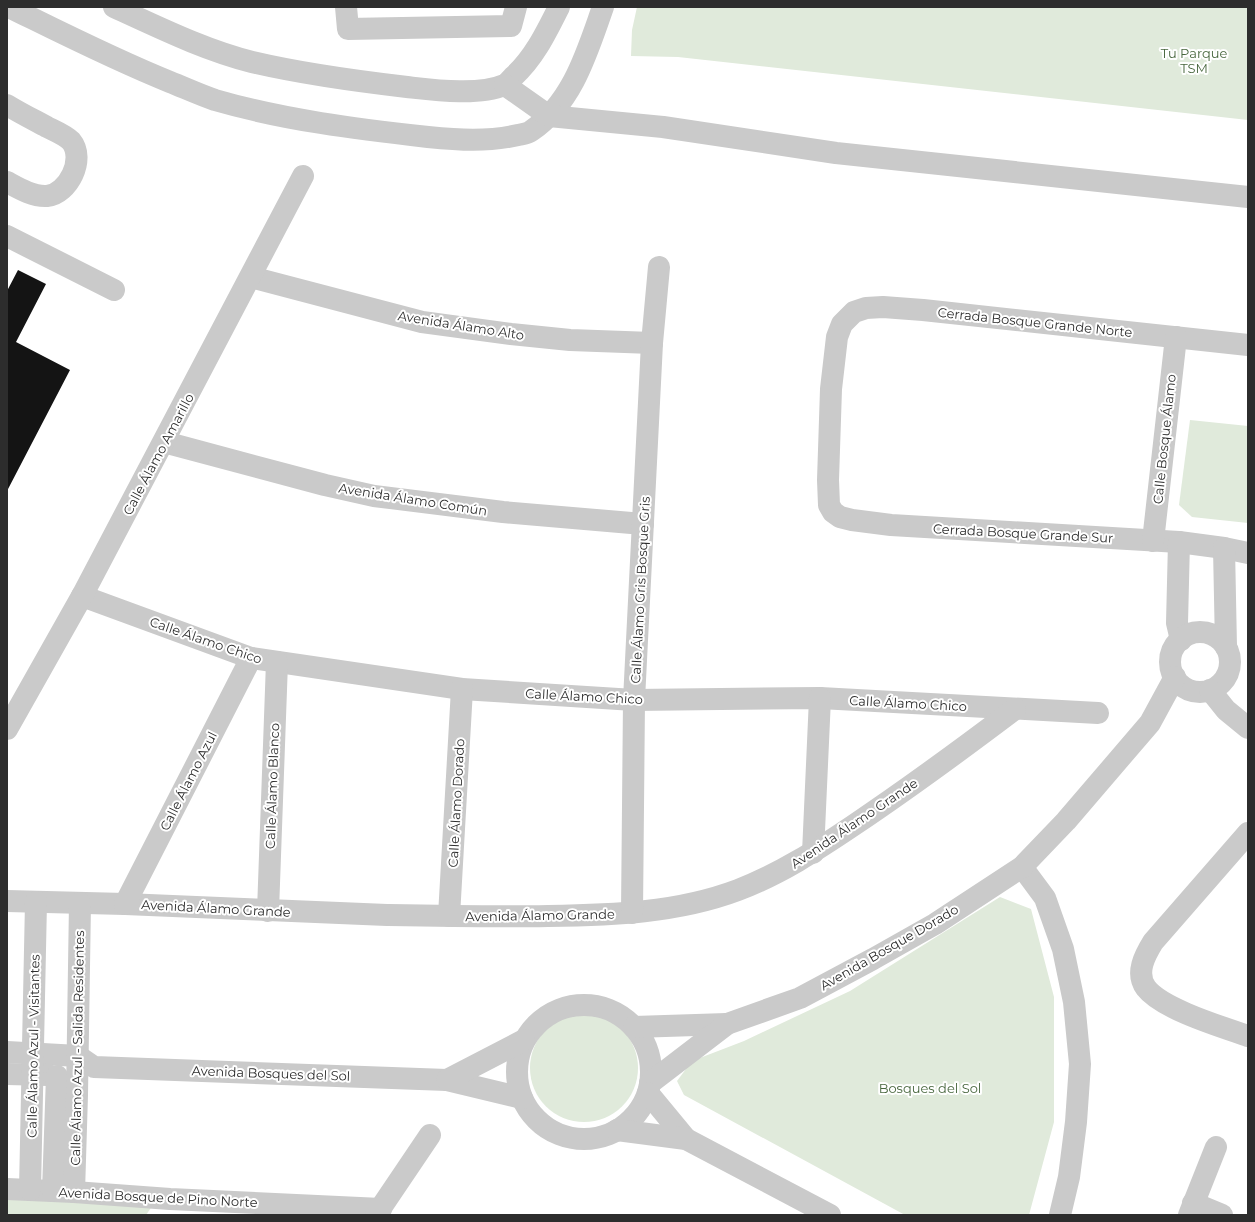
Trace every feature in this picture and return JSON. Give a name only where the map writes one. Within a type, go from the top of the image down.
[{"type":"street","points":[[9,7],[138,69],[214,99],[254,110],[324,124],[450,139],[488,140],[530,132],[549,116],[564,100],[577,76],[603,7]]},
{"type":"street","points":[[114,7],[149,24],[217,51],[251,62],[336,78],[422,89],[474,90],[487,90],[505,85],[524,67],[541,43],[560,7]]},
{"type":"street","points":[[346,7],[348,29],[511,26],[516,7]]},
{"type":"street","points":[[505,85],[549,116],[663,127],[836,153],[1248,197]]},
{"type":"street","points":[[7,105],[62,134],[75,147],[76,162],[74,172],[60,190],[53,195],[45,196],[25,191],[7,182]]},
{"type":"street","name":"Calle Álamo Amarillo","points":[[7,729],[82,596],[303,176]]},
{"type":"street","points":[[7,236],[114,290]]},
{"type":"street","name":"Calle Álamo Gris Bosque Gris","points":[[632,913],[634,700],[652,343],[659,267]]},
{"type":"street","name":"Avenida Álamo Alto","points":[[251,277],[422,322],[468,329],[570,340],[652,343]]},
{"type":"street","name":"Cerrada Bosque Grande Norte","points":[[828,480],[831,389],[837,338],[842,324],[854,312],[866,308],[883,307],[938,312],[1248,346]]},
{"type":"street","name":"Calle Bosque Álamo","points":[[1153,540],[1176,337]]},
{"type":"street","name":"Avenida Álamo Común","points":[[164,442],[325,485],[374,496],[503,512],[643,524]]},
{"type":"street","name":"Cerrada Bosque Grande Sur","points":[[828,480],[829,505],[833,512],[840,518],[891,525],[1179,542],[1248,553]]},
{"type":"street","points":[[1179,542],[1177,623],[1181,640]]},
{"type":"street","points":[[1224,548],[1228,652],[1230,668],[1220,685],[1202,691],[1186,689],[1174,677],[1171,670],[1172,654],[1175,646],[1189,635],[1200,633],[1210,634],[1220,639],[1228,652],[1248,669]]},
{"type":"street","name":"Calle Álamo Chico","points":[[82,596],[251,658],[462,689],[634,700],[820,698],[1098,713]]},
{"type":"street","name":"Calle Álamo Azul","points":[[125,904],[251,658]]},
{"type":"street","name":"Calle Álamo Blanco","points":[[268,911],[276,662]]},
{"type":"street","name":"Avenida Bosque Dorado","points":[[634,1027],[728,1024],[800,998],[935,924],[1022,867],[1066,821],[1150,724],[1174,677]]},
{"type":"street","name":"Calle Álamo Dorado","points":[[449,916],[462,689]]},
{"type":"street","points":[[1202,691],[1248,728]]},
{"type":"street","name":"Avenida Bosque Dorado","points":[[1150,724],[1202,691]]},
{"type":"street","points":[[812,853],[820,698]]},
{"type":"street","name":"Avenida Álamo Grande","points":[[7,900],[268,911],[449,916],[583,915],[632,913],[675,907],[709,900],[775,875],[812,853],[904,791],[1015,709]]},
{"type":"street","points":[[1245,843],[1153,942],[1144,955],[1142,978],[1146,987],[1154,996],[1163,1002],[1190,1015],[1248,1036]]},
{"type":"street","points":[[1022,867],[1045,898],[1063,949],[1074,1002],[1080,1064],[1076,1122],[1069,1177],[1060,1215]]},
{"type":"street","name":"Calle Álamo Azul - Visitantes","points":[[30,1190],[36,902]]},
{"type":"street","name":"Calle Álamo Azul - Salida Residentes","points":[[64,1192],[77,1069],[80,904]]},
{"type":"street","points":[[576,1006],[597,1006],[611,1010],[623,1017],[634,1027],[645,1044],[651,1063],[649,1088],[636,1114],[617,1130],[602,1137],[586,1139],[570,1138],[541,1124],[530,1112],[522,1098],[516,1069],[524,1040],[532,1028],[555,1011],[576,1006]]},
{"type":"street","name":"Avenida Bosque Dorado","points":[[649,1088],[728,1024]]},
{"type":"street","name":"Avenida Bosques del Sol","points":[[447,1080],[524,1040]]},
{"type":"street","name":"Avenida Bosques del Sol","points":[[7,1052],[34,1053],[77,1069]]},
{"type":"street","name":"Avenida Bosques del Sol","points":[[7,1074],[33,1075],[77,1069],[447,1080],[522,1098]]},
{"type":"street","points":[[649,1088],[686,1139]]},
{"type":"street","points":[[617,1130],[686,1139],[830,1215]]},
{"type":"street","points":[[378,1212],[430,1135]]},
{"type":"street","points":[[1216,1147],[1191,1209],[1222,1215]]},
{"type":"street","name":"Avenida Bosque de Pino Norte","points":[[7,1189],[64,1192],[165,1207],[378,1212]]},
{"type":"green space","name":"Tu Parque TSM","points":[[637,7],[1248,7],[1248,120],[678,57],[631,56],[632,30]]},
{"type":"green space","points":[[1190,420],[1248,426],[1248,523],[1192,517],[1179,505]]},
{"type":"green space","name":"Bosques del Sol","points":[[1000,897],[1031,909],[1054,997],[1054,1122],[1029,1215],[905,1215],[684,1095],[677,1081],[692,1061],[744,1041],[850,991]]},
{"type":"green space","points":[[584,1014],[605,1018],[623,1029],[634,1047],[638,1068],[634,1089],[623,1107],[605,1118],[584,1122],[563,1118],[545,1107],[534,1089],[530,1068],[534,1047],[545,1029],[563,1018]]},
{"type":"green space","points":[[7,1194],[157,1199],[146,1215],[7,1215]]},
{"type":"building","points":[[18,270],[46,284],[16,342],[70,370],[7,491],[7,291]]}]
